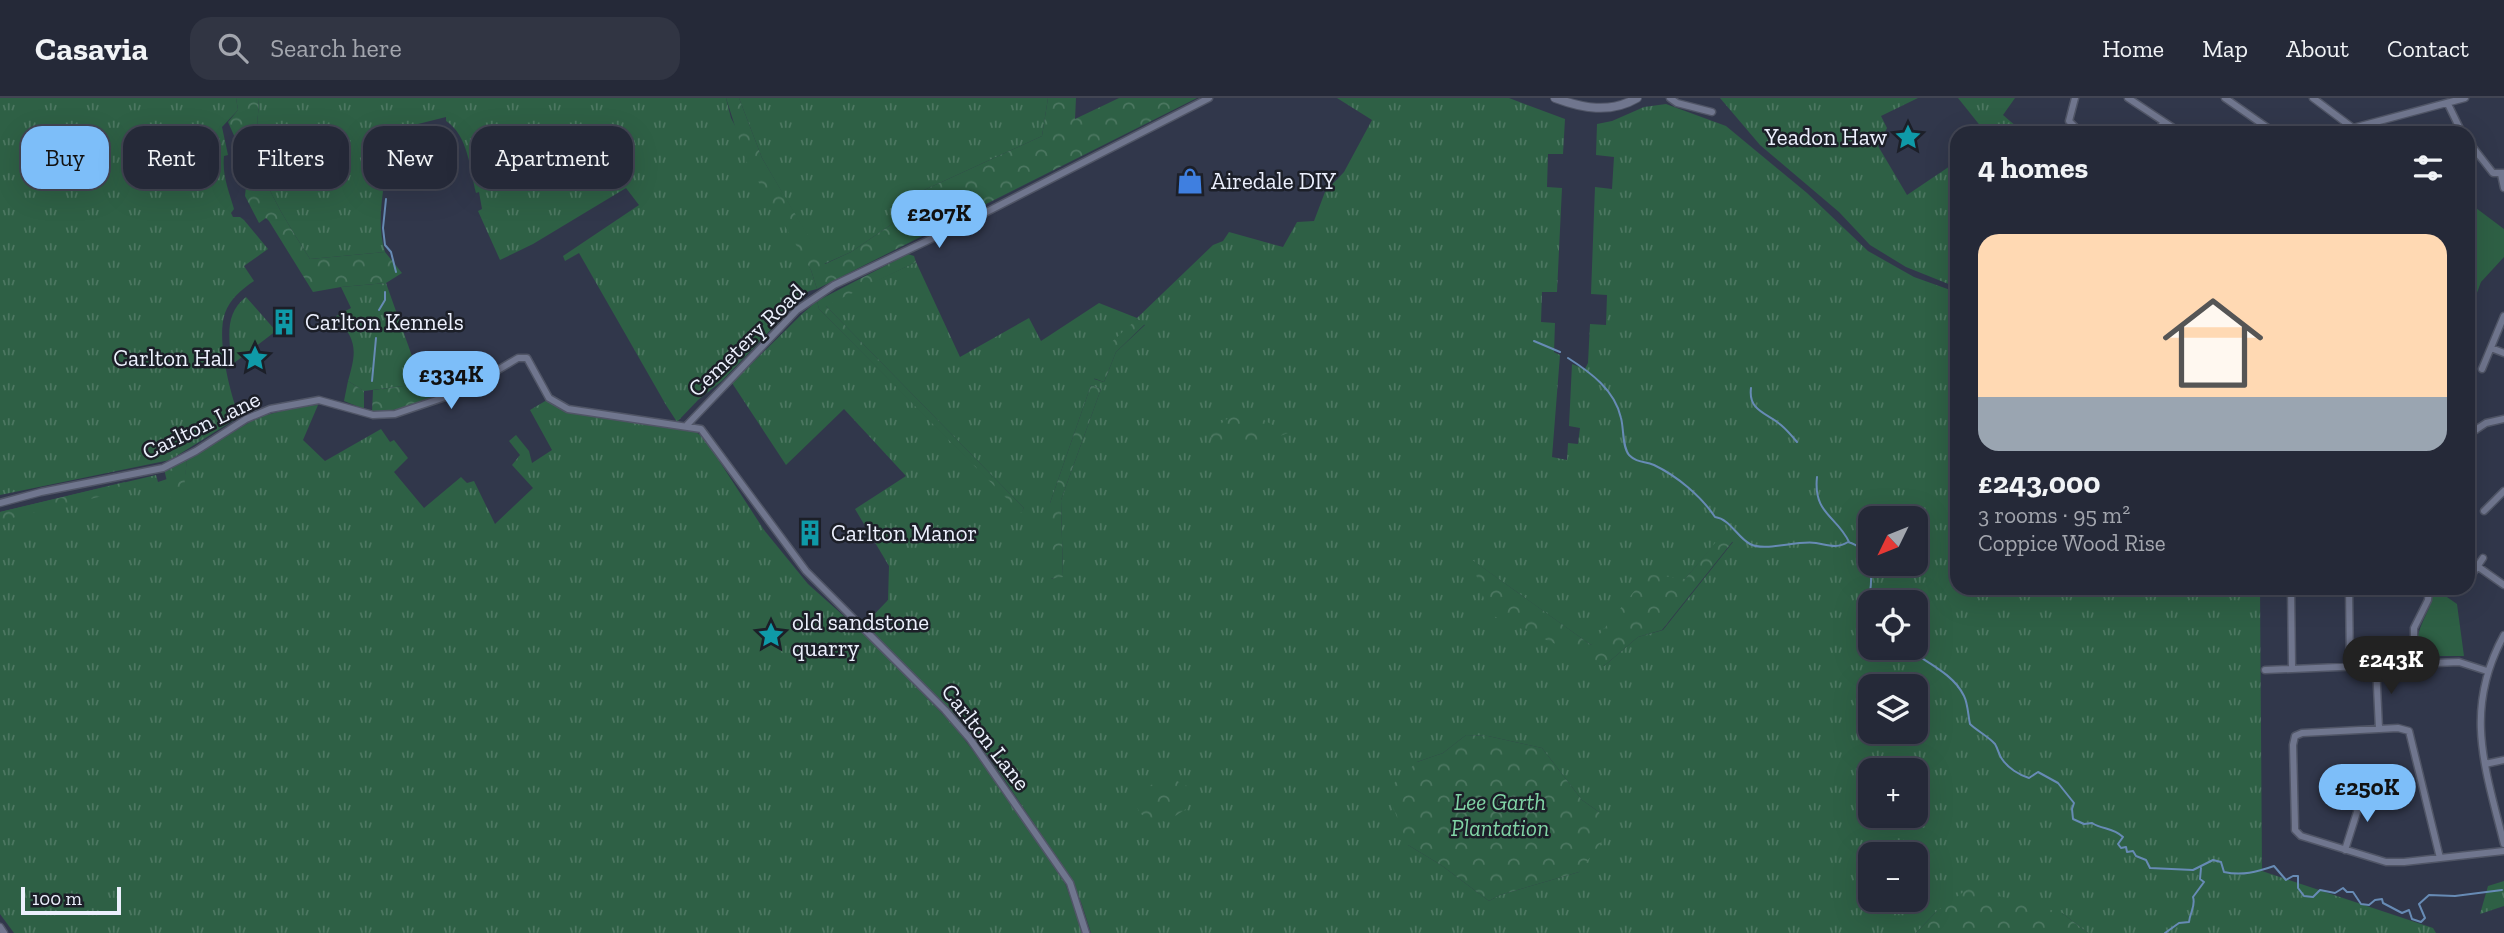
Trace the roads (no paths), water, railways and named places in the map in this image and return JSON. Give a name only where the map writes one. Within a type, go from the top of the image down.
[{"type":"street","name":"Cemetery Road","points":[[687,425],[797,310],[834,285],[979,216],[1209,98]]},
{"type":"street","points":[[1555,98],[1592,108],[1604,108],[1618,107],[1637,98]]},
{"type":"street","points":[[1670,98],[1677,103],[1712,112]]},
{"type":"street","points":[[2074,126],[2069,121],[2075,98]]},
{"type":"street","points":[[2128,98],[2170,126]]},
{"type":"street","points":[[2225,98],[2264,126]]},
{"type":"street","points":[[2313,98],[2350,126]]},
{"type":"street","points":[[2361,126],[2465,98]]},
{"type":"street","points":[[2448,104],[2459,126]]},
{"type":"street","points":[[2161,126],[2164,122]]},
{"type":"street","points":[[2475,151],[2493,173],[2503,174],[2504,188]]},
{"type":"street","points":[[2482,369],[2504,316]]},
{"type":"street","points":[[2491,348],[2504,353]]},
{"type":"street","name":"Carlton Lane","points":[[0,502],[163,468],[196,451],[246,419],[270,409],[319,400],[373,415],[396,415],[463,391],[518,358],[527,358],[549,398],[568,409],[701,429],[806,571],[946,710],[970,739],[1070,883],[1086,933]]},
{"type":"street","points":[[2475,429],[2480,425],[2504,419]]},
{"type":"street","points":[[2484,511],[2504,491]]},
{"type":"street","points":[[2475,569],[2483,558]]},
{"type":"street","points":[[2477,566],[2504,584]]},
{"type":"street","points":[[2291,595],[2292,668]]},
{"type":"street","points":[[2349,595],[2350,666]]},
{"type":"street","points":[[2414,663],[2414,628],[2428,595]]},
{"type":"street","points":[[2504,635],[2487,671],[2479,717],[2485,764],[2504,844]]},
{"type":"street","points":[[2265,670],[2459,662],[2487,671]]},
{"type":"street","points":[[2376,665],[2379,729]]},
{"type":"street","points":[[2440,858],[2410,734],[2402,728],[2302,733],[2295,736],[2295,831],[2306,838],[2386,862],[2440,858],[2504,851]]},
{"type":"street","points":[[2485,764],[2504,760]]},
{"type":"street","points":[[2345,850],[2357,812],[2360,791]]},
{"type":"street","points":[[0,926],[5,933]]},
{"type":"waterway","points":[[386,199],[383,228],[385,245],[391,252],[396,272]]},
{"type":"waterway","points":[[379,310],[385,300],[385,292]]},
{"type":"waterway","points":[[372,381],[376,338]]},
{"type":"waterway","points":[[1534,341],[1560,352]]},
{"type":"waterway","points":[[1568,358],[1593,376],[1613,399],[1621,418],[1625,447],[1632,458],[1654,465],[1680,481],[1696,494],[1715,517],[1725,521],[1750,544],[1764,547],[1808,543],[1836,546],[1848,542],[1856,545],[1869,562],[1870,590]]},
{"type":"waterway","points":[[1751,388],[1755,407],[1781,425],[1797,442]]},
{"type":"waterway","points":[[1817,477],[1822,507],[1849,542]]},
{"type":"waterway","points":[[1925,660],[1946,674],[1959,688],[1966,702],[1970,724],[1995,744],[2007,765],[2025,777],[2029,778],[2038,772],[2058,783],[2074,803],[2073,819],[2119,834],[2123,837],[2118,844],[2121,848],[2126,847],[2127,852],[2133,851],[2136,856],[2146,860],[2150,868],[2193,870],[2213,860],[2221,862],[2224,872],[2237,874],[2274,866],[2286,880],[2298,876],[2298,888],[2304,896],[2313,897],[2320,890],[2335,893],[2343,888],[2347,892],[2353,892],[2361,904],[2369,905],[2382,899],[2383,903],[2402,913],[2409,910],[2412,919],[2421,922],[2425,918],[2419,904],[2429,895],[2455,896],[2502,890]]},
{"type":"waterway","points":[[2165,933],[2179,923],[2189,922],[2193,897],[2204,882],[2200,879],[2201,868]]},
{"type":"place","name":"Yeadon Haw","points":[[1908,137]]},
{"type":"place","name":"Airedale DIY","points":[[1190,181]]},
{"type":"place","name":"Carlton Kennels","points":[[284,322]]},
{"type":"place","name":"Carlton Hall","points":[[255,358]]},
{"type":"place","name":"Carlton Manor","points":[[810,533]]},
{"type":"place","name":"old sandstone quarry","points":[[771,635]]},
{"type":"park label","name":"Lee Garth Plantation","points":[[1500,815]]}]
